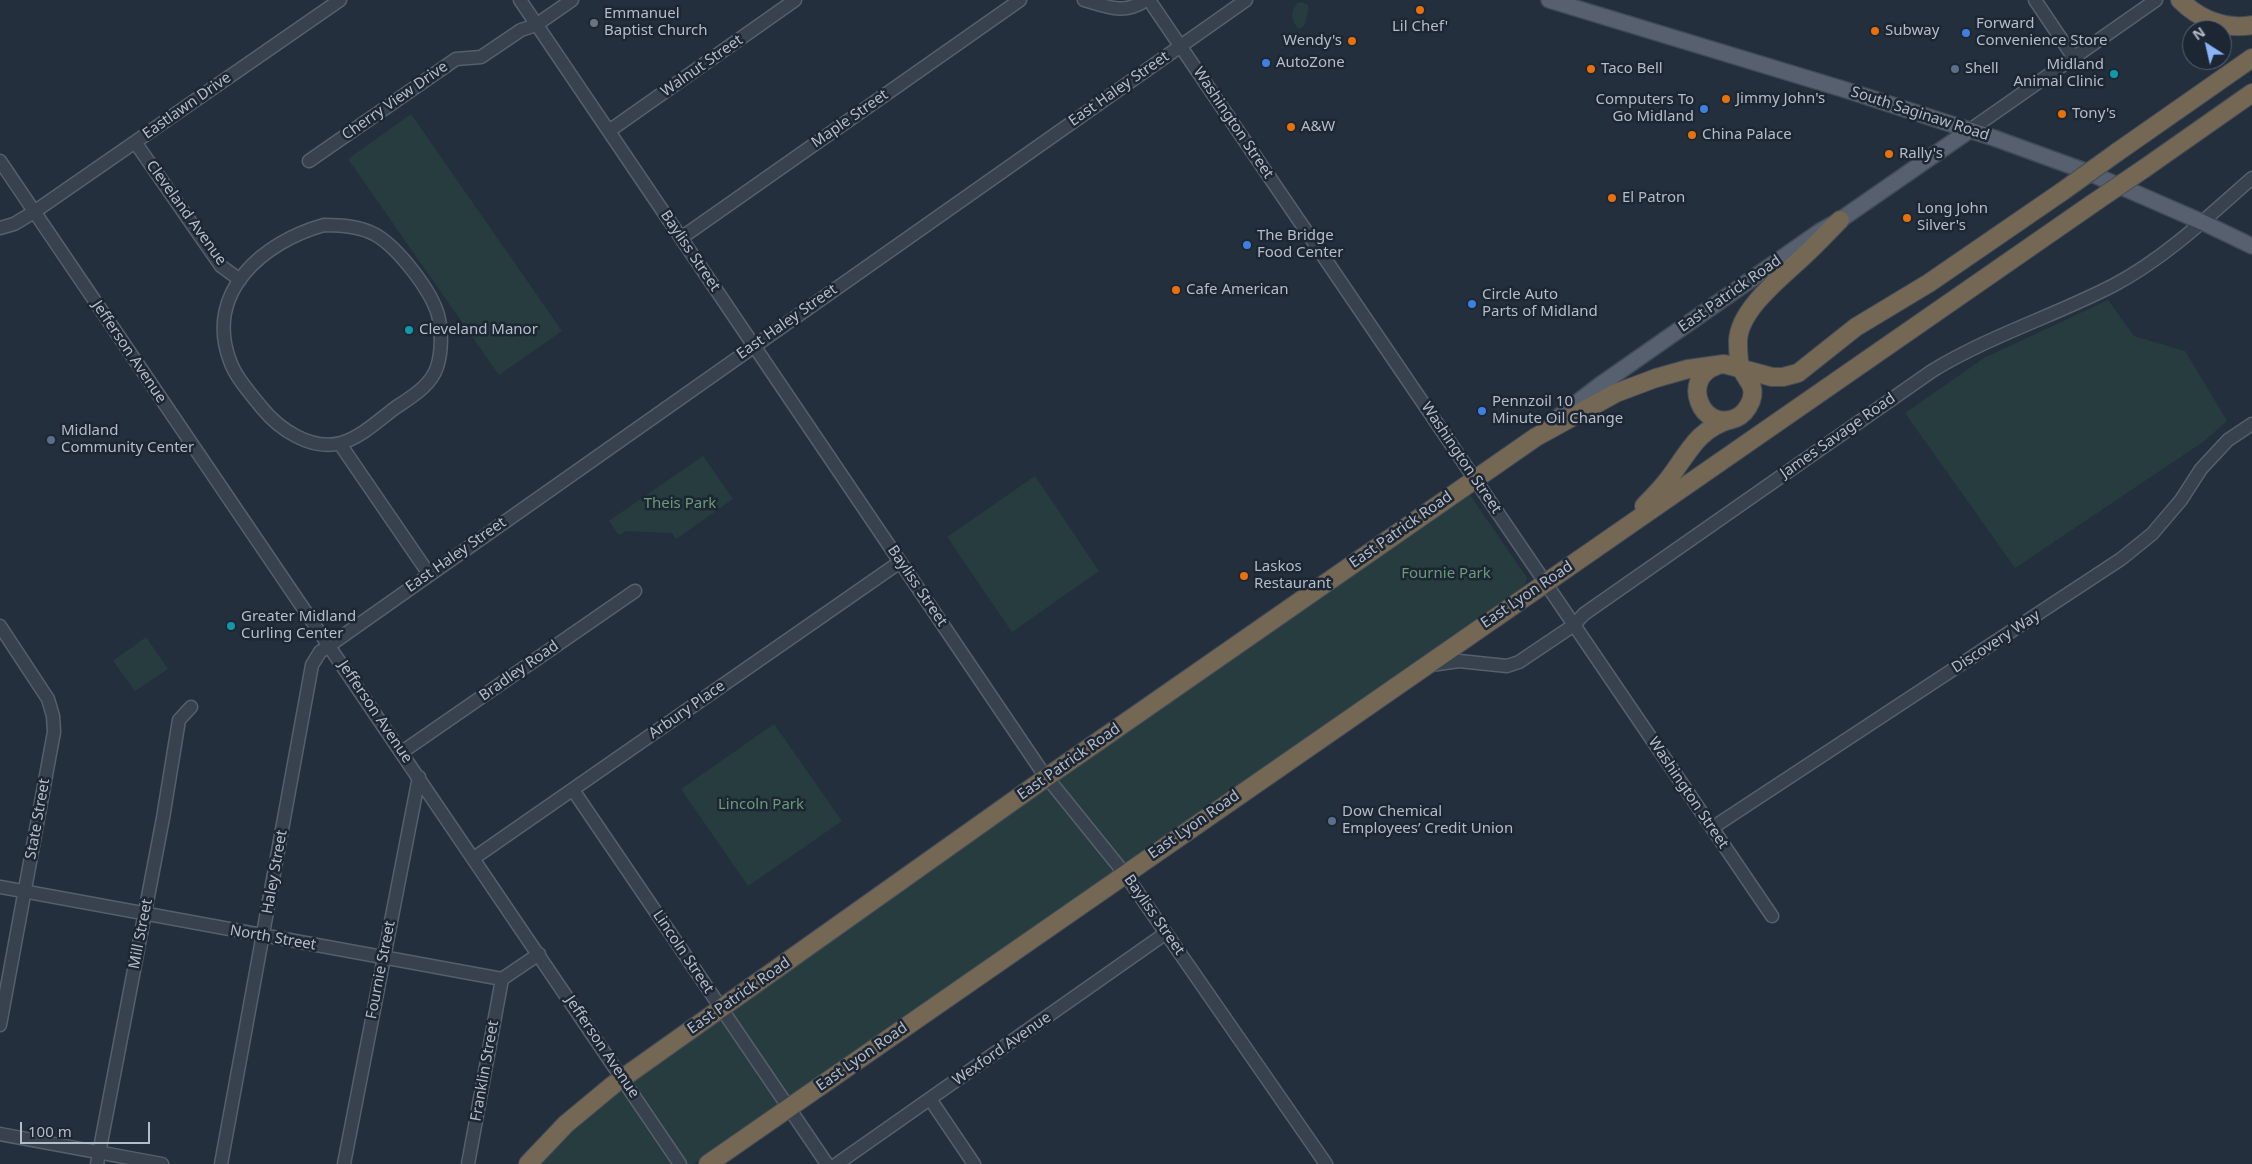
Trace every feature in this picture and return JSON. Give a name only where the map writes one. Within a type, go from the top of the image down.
[{"type":"highway","points":[[2180,0],[2199,16],[2214,22],[2234,26],[2252,25]]},
{"type":"highway","points":[[1514,451],[1561,422],[1625,389],[1678,372],[1724,364],[1742,370],[1778,377],[1789,376],[1802,370],[1865,321],[1938,277],[2252,58]]},
{"type":"highway","name":"East Lyon Road","points":[[708,1164],[1421,667],[1682,490],[2252,93]]},
{"type":"highway","points":[[1626,528],[1668,480],[1702,434],[1716,424],[1730,420],[1745,411],[1752,396],[1751,384],[1742,370],[1738,339],[1743,324],[1753,306],[1840,220]]},
{"type":"highway","points":[[1781,277],[1784,266],[1782,258]]},
{"type":"highway","points":[[1724,364],[1712,367],[1703,374],[1698,384],[1696,395],[1700,406],[1708,415],[1718,420],[1730,420]]},
{"type":"highway","name":"East Patrick Road","points":[[528,1164],[566,1124],[622,1079],[1514,451]]},
{"type":"main road","name":"South Saginaw Road","points":[[1549,0],[1846,90],[1970,130],[2086,171],[2252,246]]},
{"type":"main road","name":"East Patrick Road","points":[[1514,451],[1600,385],[1822,230],[1840,220],[1970,130]]},
{"type":"street","name":"Eastlawn Drive","points":[[0,228],[14,224],[34,212],[340,0]]},
{"type":"street","name":"Bayliss Street","points":[[520,0],[1047,778],[1125,874],[1326,1164]]},
{"type":"street","name":"Cherry View Drive","points":[[309,161],[456,59],[481,57],[521,30],[536,25],[572,0]]},
{"type":"street","name":"Walnut Street","points":[[609,131],[796,0]]},
{"type":"street","name":"Maple Street","points":[[681,238],[1020,0]]},
{"type":"street","points":[[1084,0],[1110,8],[1124,9],[1135,7],[1146,0]]},
{"type":"street","name":"Washington Street","points":[[1150,0],[1772,916]]},
{"type":"street","name":"East Haley Street","points":[[328,644],[1246,0]]},
{"type":"street","points":[[2035,0],[2074,58]]},
{"type":"street","name":"East Patrick Road","points":[[1970,130],[2156,0]]},
{"type":"street","name":"Cleveland Avenue","points":[[135,142],[220,266],[240,280]]},
{"type":"street","name":"Jefferson Avenue","points":[[0,162],[680,1164]]},
{"type":"street","name":"James Savage Road","points":[[1421,667],[1459,661],[1507,666],[1519,662],[1574,625],[1584,614],[1932,371],[1978,346],[2114,285],[2148,263],[2202,222],[2252,178]]},
{"type":"street","points":[[324,225],[342,225],[375,235],[390,247],[425,289],[438,315],[441,347],[437,368],[429,382],[355,437],[340,444],[319,444],[299,438],[283,429],[264,410],[243,384],[230,363],[224,342],[223,324],[226,306],[233,288],[264,253],[278,243],[311,228],[324,225]]},
{"type":"street","name":"Discovery Way","points":[[1712,828],[2121,559],[2152,534],[2181,500],[2201,469],[2228,440],[2252,424]]},
{"type":"street","points":[[340,444],[429,574]]},
{"type":"street","name":"Arbury Place","points":[[474,858],[900,562]]},
{"type":"street","name":"Bradley Road","points":[[402,752],[635,591]]},
{"type":"street","name":"State Street","points":[[0,626],[48,700],[53,716],[54,732],[0,1025]]},
{"type":"street","name":"Haley Street","points":[[221,1164],[312,665],[320,652],[328,644]]},
{"type":"street","name":"Mill Street","points":[[99,1158],[179,720],[191,707]]},
{"type":"street","name":"Fournie Street","points":[[344,1164],[419,777]]},
{"type":"street","name":"Lincoln Street","points":[[573,790],[827,1164]]},
{"type":"street","name":"North Street","points":[[0,888],[502,979]]},
{"type":"street","name":"Wexford Avenue","points":[[837,1164],[1166,933]]},
{"type":"street","points":[[502,979],[539,954]]},
{"type":"street","name":"Franklin Street","points":[[468,1164],[502,979]]},
{"type":"street","points":[[930,1099],[974,1164]]},
{"type":"street","points":[[0,1134],[99,1158],[162,1164]]},
{"type":"green space","points":[[1300,2],[1307,4],[1309,8],[1304,26],[1299,29],[1292,15],[1294,8]]},
{"type":"green space","points":[[411,114],[562,331],[499,375],[348,159]]},
{"type":"green space","points":[[2108,300],[2134,336],[2185,351],[2227,421],[2203,442],[2015,568],[1905,413],[1984,358]]},
{"type":"green space","name":"Theis Park","points":[[703,456],[733,499],[676,539],[672,533],[625,531],[619,535],[609,521]]},
{"type":"green space","points":[[1035,476],[1099,571],[1012,632],[947,537]]},
{"type":"green space","name":"Fournie Park","points":[[1465,495],[1470,495],[1527,578],[1525,585],[694,1164],[539,1164],[560,1141],[613,1094]]},
{"type":"green space","points":[[146,637],[168,669],[135,691],[113,661]]},
{"type":"green space","name":"Lincoln Park","points":[[774,724],[842,821],[748,886],[681,789]]},
{"type":"place","name":"Lil Chef'","points":[[1420,10]]},
{"type":"place","name":"Emmanuel Baptist Church","points":[[594,23]]},
{"type":"place","name":"Subway","points":[[1875,31]]},
{"type":"place","name":"Forward Convenience Store","points":[[1966,33]]},
{"type":"place","name":"Wendy's","points":[[1352,41]]},
{"type":"place","name":"AutoZone","points":[[1266,63]]},
{"type":"place","name":"Taco Bell","points":[[1591,69]]},
{"type":"place","name":"Shell","points":[[1955,69]]},
{"type":"place","name":"Midland Animal Clinic","points":[[2114,74]]},
{"type":"place","name":"Jimmy John's","points":[[1726,99]]},
{"type":"place","name":"Computers To Go Midland","points":[[1704,109]]},
{"type":"place","name":"Tony's","points":[[2062,114]]},
{"type":"place","name":"A&W","points":[[1291,127]]},
{"type":"place","name":"China Palace","points":[[1692,135]]},
{"type":"place","name":"Rally's","points":[[1889,154]]},
{"type":"place","name":"El Patron","points":[[1612,198]]},
{"type":"place","name":"Long John Silver's","points":[[1907,218]]},
{"type":"place","name":"The Bridge Food Center","points":[[1247,245]]},
{"type":"place","name":"Cafe American","points":[[1176,290]]},
{"type":"place","name":"Circle Auto Parts of Midland","points":[[1472,304]]},
{"type":"place","name":"Cleveland Manor","points":[[409,330]]},
{"type":"place","name":"Pennzoil 10 Minute Oil Change","points":[[1482,411]]},
{"type":"place","name":"Midland Community Center","points":[[51,440]]},
{"type":"place","name":"Laskos Restaurant","points":[[1244,576]]},
{"type":"place","name":"Greater Midland Curling Center","points":[[231,626]]},
{"type":"place","name":"Dow Chemical Employees’ Credit Union","points":[[1332,821]]}]
